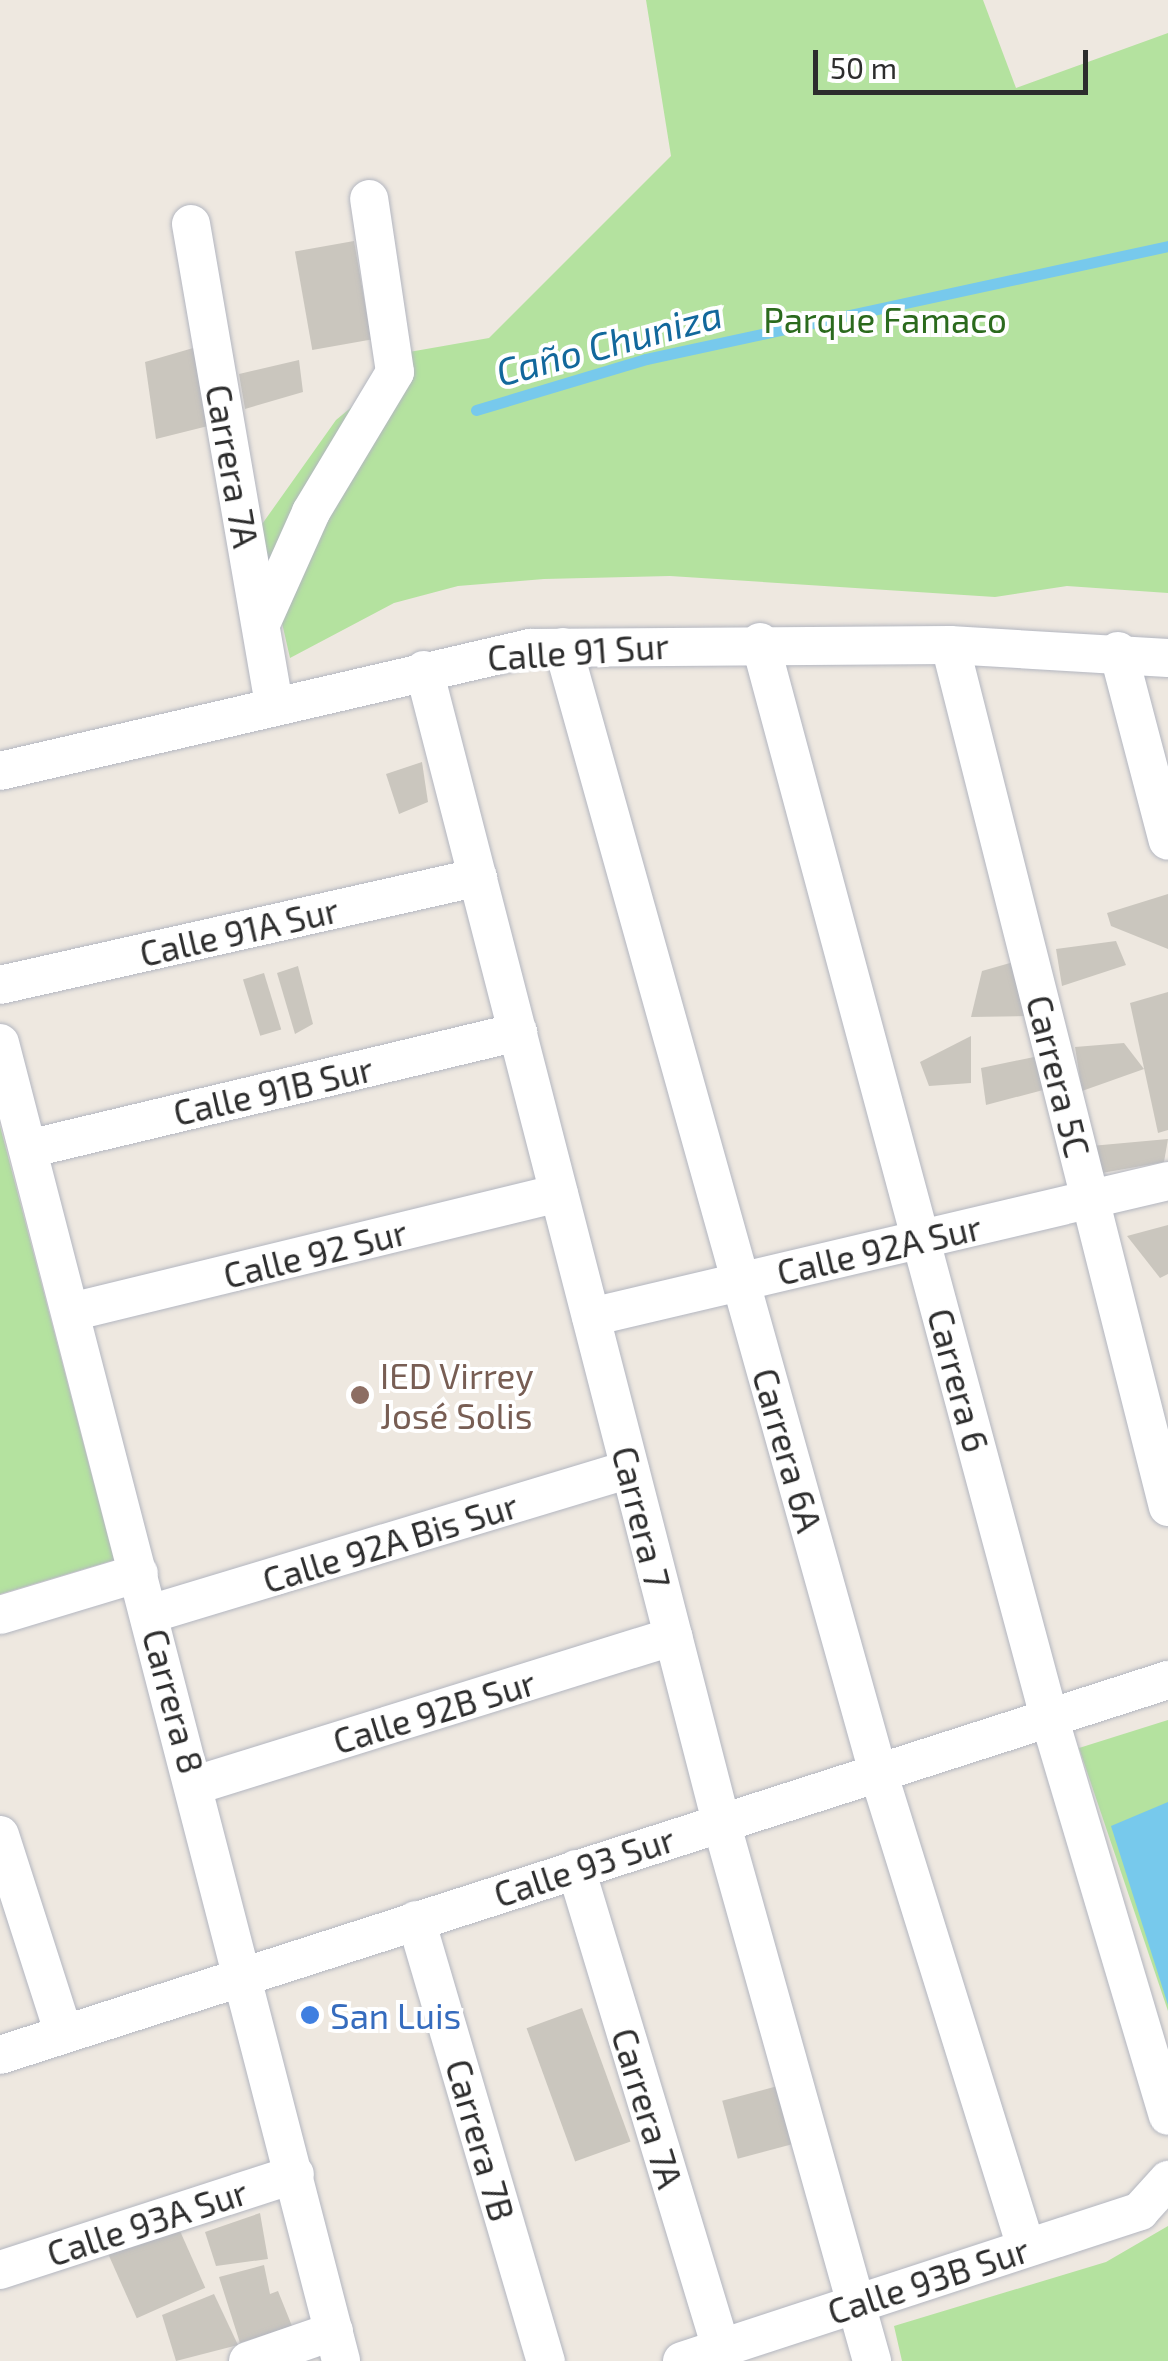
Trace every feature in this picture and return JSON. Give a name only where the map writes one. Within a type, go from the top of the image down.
[{"type":"street","points":[[260,624],[312,512],[394,372],[369,199]]},
{"type":"street","name":"Carrera 7A","points":[[191,224],[274,707]]},
{"type":"street","name":"Calle 91 Sur","points":[[0,771],[424,670],[563,647],[760,642],[950,645],[1118,651],[1168,658]]},
{"type":"street","name":"Carrera 6","points":[[760,642],[1049,1717],[1168,2116]]},
{"type":"street","name":"Carrera 5C","points":[[950,645],[1168,1506]]},
{"type":"street","name":"Carrera 6A","points":[[563,647],[878,1772],[1026,2248]]},
{"type":"street","points":[[1118,651],[1168,841]]},
{"type":"street","name":"Carrera 7","points":[[424,670],[721,1822],[872,2361]]},
{"type":"street","name":"Calle 91A Sur","points":[[0,985],[478,877]]},
{"type":"street","name":"Calle 91B Sur","points":[[28,1149],[518,1032]]},
{"type":"street","name":"Carrera 8","points":[[0,1044],[8,1102],[28,1149],[246,1974],[338,2346]]},
{"type":"street","name":"Calle 92A Sur","points":[[591,1317],[1168,1180]]},
{"type":"street","name":"Calle 92 Sur","points":[[71,1312],[559,1193]]},
{"type":"street","name":"Calle 92A Bis Sur","points":[[150,1614],[630,1469]]},
{"type":"street","points":[[0,1614],[139,1572]]},
{"type":"street","name":"Calle 92B Sur","points":[[196,1785],[673,1636]]},
{"type":"street","name":"Calle 93 Sur","points":[[0,2055],[1168,1680]]},
{"type":"street","points":[[0,1835],[64,2034]]},
{"type":"street","name":"Carrera 7A","points":[[576,1869],[703,2356]]},
{"type":"street","name":"Carrera 7B","points":[[416,1920],[546,2361]]},
{"type":"street","name":"Calle 93A Sur","points":[[0,2270],[295,2174]]},
{"type":"street","name":"Calle 93B Sur","points":[[703,2356],[1140,2211],[1167,2182]]},
{"type":"street","points":[[248,2361],[338,2346]]},
{"type":"green space","name":"Parque Famaco","points":[[646,0],[983,0],[1016,88],[1168,33],[1168,593],[1067,586],[995,597],[670,576],[544,579],[458,586],[394,603],[290,658],[260,527],[336,420],[394,372],[392,355],[489,338],[671,156]]},
{"type":"green space","points":[[0,1126],[114,1560],[0,1594]]},
{"type":"green space","points":[[1168,1720],[1168,2011],[1079,1748]]},
{"type":"green space","points":[[1168,2226],[1168,2361],[902,2361],[894,2326],[1106,2262]]},
{"type":"water","points":[[1168,1802],[1168,2005],[1111,1826]]},
{"type":"building","points":[[354,241],[371,339],[312,350],[295,251]]},
{"type":"building","points":[[207,344],[220,423],[156,439],[145,362]]},
{"type":"building","points":[[299,360],[303,392],[245,409],[239,374]]},
{"type":"building","points":[[422,762],[428,802],[399,814],[386,774]]},
{"type":"building","points":[[1168,894],[1168,949],[1111,926],[1107,913]]},
{"type":"building","points":[[1116,941],[1126,965],[1062,986],[1056,949]]},
{"type":"building","points":[[1017,961],[1026,1016],[971,1017],[982,971]]},
{"type":"building","points":[[298,966],[313,1024],[295,1034],[277,973]]},
{"type":"building","points":[[264,973],[281,1029],[260,1036],[243,979]]},
{"type":"building","points":[[1168,992],[1168,1130],[1158,1133],[1130,1003]]},
{"type":"building","points":[[971,1036],[971,1083],[929,1086],[920,1062]]},
{"type":"building","points":[[1124,1043],[1144,1069],[1082,1091],[1075,1047]]},
{"type":"building","points":[[1039,1056],[1047,1089],[986,1105],[981,1068]]},
{"type":"building","points":[[1168,1139],[1164,1162],[1102,1173],[1091,1146]]},
{"type":"building","points":[[1168,1225],[1168,1274],[1160,1278],[1127,1236]]},
{"type":"building","points":[[582,2008],[631,2141],[575,2162],[527,2028]]},
{"type":"building","points":[[785,2084],[801,2142],[738,2159],[722,2101]]},
{"type":"building","points":[[260,2213],[268,2259],[216,2266],[205,2232]]},
{"type":"building","points":[[176,2222],[205,2288],[137,2318],[107,2253]]},
{"type":"building","points":[[264,2265],[270,2294],[278,2291],[292,2326],[240,2343],[219,2277]]},
{"type":"building","points":[[214,2294],[238,2345],[176,2361],[162,2315]]},
{"type":"waterway","name":"Caño Chuniza","points":[[476,410],[646,359],[1168,246]]},
{"type":"place","name":"IED Virrey José Solis","points":[[360,1395]]},
{"type":"place","name":"San Luis","points":[[310,2015]]}]
